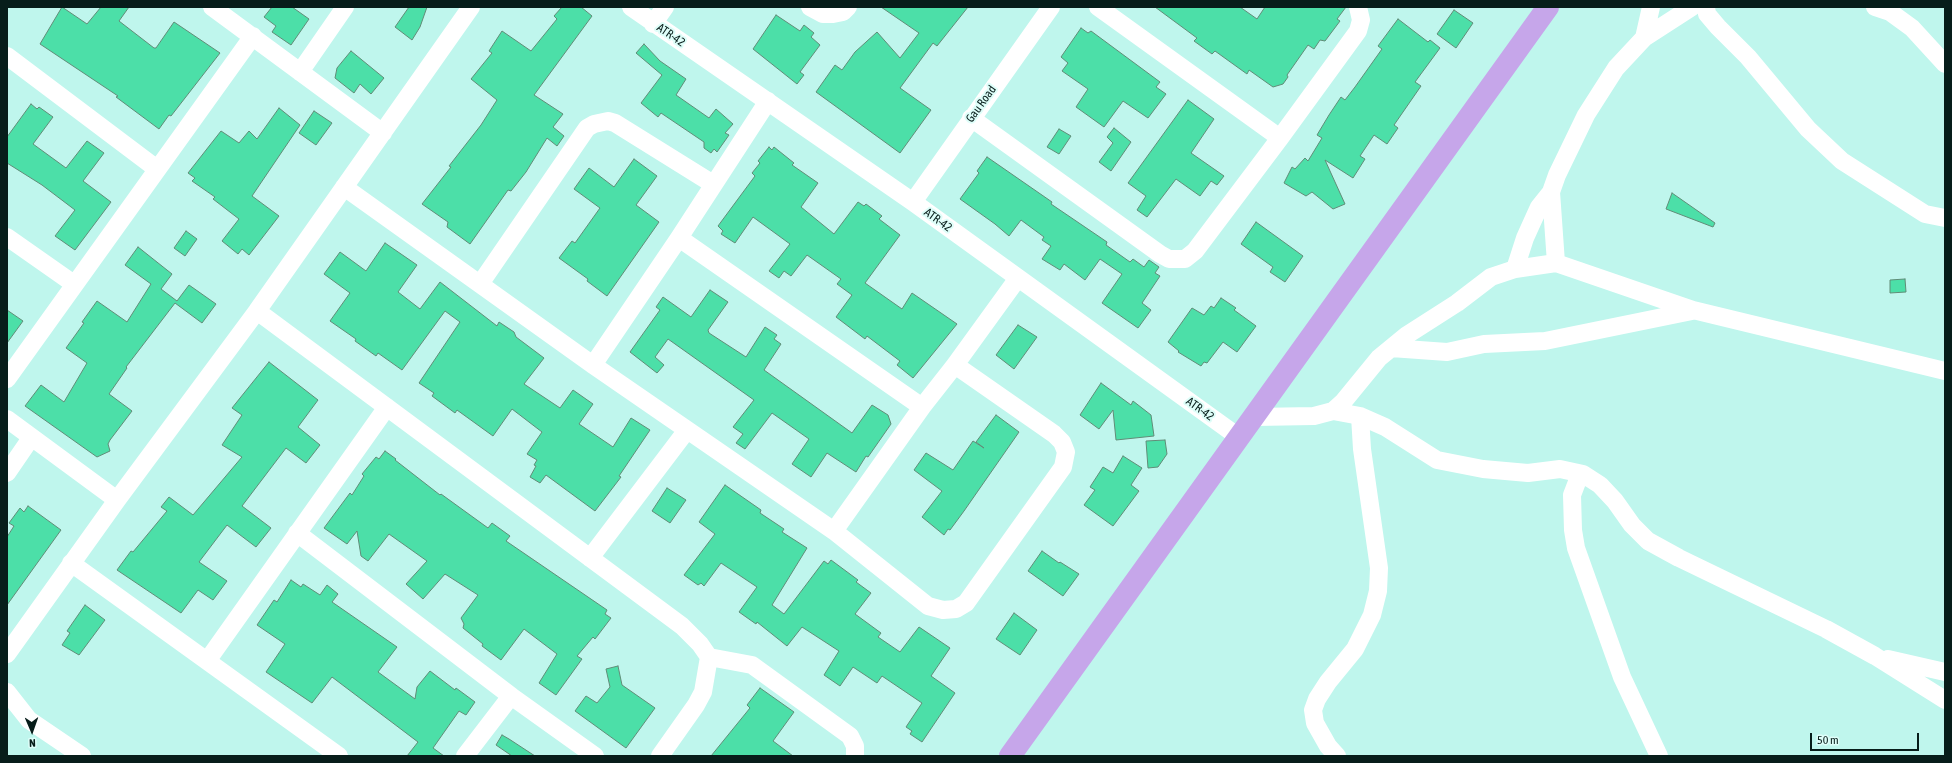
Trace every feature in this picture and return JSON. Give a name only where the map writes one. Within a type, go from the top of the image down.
[{"type":"main road","points":[[1010,756],[1240,438],[1548,7]]},
{"type":"street","points":[[212,7],[383,133]]},
{"type":"street","points":[[300,72],[345,7]]},
{"type":"street","points":[[7,654],[117,500],[257,311],[471,7]]},
{"type":"street","name":"ATR-42","points":[[631,7],[653,24],[768,101],[913,202],[1240,438]]},
{"type":"street","points":[[653,24],[665,7]]},
{"type":"street","points":[[810,7],[823,14],[843,12],[848,7]]},
{"type":"street","name":"Gau Road","points":[[913,202],[1051,7]]},
{"type":"street","points":[[1098,7],[1280,138]]},
{"type":"street","points":[[971,118],[1160,254],[1177,260],[1185,259],[1196,251],[1358,31],[1361,20],[1358,7]]},
{"type":"street","points":[[1644,38],[1652,7]]},
{"type":"street","points":[[1515,269],[1525,238],[1539,207],[1551,192],[1557,175],[1586,115],[1616,68],[1644,38],[1692,7]]},
{"type":"street","points":[[1706,7],[1707,14],[1748,57],[1808,128],[1842,161],[1925,214],[1945,218]]},
{"type":"street","points":[[1875,7],[1890,12],[1912,28],[1945,64]]},
{"type":"street","points":[[7,379],[253,36]]},
{"type":"street","points":[[7,56],[157,169]]},
{"type":"street","points":[[593,366],[679,238],[768,101]]},
{"type":"street","points":[[480,284],[587,128],[594,124],[608,121],[615,123],[713,184]]},
{"type":"street","points":[[344,187],[593,366],[834,531],[928,606],[943,610],[956,609],[966,603],[1063,467],[1066,452],[1062,442],[1054,434],[955,365]]},
{"type":"street","points":[[1551,192],[1556,263]]},
{"type":"street","points":[[7,237],[74,284]]},
{"type":"street","points":[[679,238],[922,407]]},
{"type":"street","points":[[1333,411],[1343,402],[1379,358],[1407,335],[1457,303],[1491,277],[1515,269],[1556,263],[1693,310],[1945,371]]},
{"type":"street","points":[[834,531],[922,407],[955,365],[1018,278]]},
{"type":"street","points":[[1391,348],[1446,352],[1484,344],[1545,341],[1693,310]]},
{"type":"street","points":[[257,311],[682,626],[700,644],[709,657],[703,692],[696,705],[660,756]]},
{"type":"street","points":[[207,661],[387,407]]},
{"type":"street","points":[[1255,417],[1314,416],[1333,411],[1360,416],[1385,427],[1437,460],[1483,469],[1528,473],[1560,469],[1583,474],[1600,486],[1615,501],[1632,525],[1648,541],[1679,558],[1826,629],[1875,656],[1945,700]]},
{"type":"street","points":[[1337,756],[1328,746],[1315,723],[1313,710],[1317,698],[1328,682],[1355,649],[1372,614],[1378,591],[1379,568],[1362,449],[1360,416]]},
{"type":"street","points":[[7,419],[117,500]]},
{"type":"street","points":[[590,558],[687,430]]},
{"type":"street","points":[[7,473],[31,438]]},
{"type":"street","points":[[1583,474],[1577,482],[1572,495],[1573,530],[1576,548],[1622,677],[1659,756]]},
{"type":"street","points":[[297,533],[511,696],[595,756]]},
{"type":"street","points":[[71,564],[339,756]]},
{"type":"street","points":[[1875,656],[1945,672]]},
{"type":"street","points":[[709,657],[752,665],[850,736],[855,746],[855,756]]},
{"type":"street","points":[[7,692],[29,720],[59,742],[82,756]]},
{"type":"street","points":[[465,756],[511,696]]},
{"type":"building","points":[[62,7],[87,24],[101,7],[129,7],[119,21],[154,48],[156,48],[174,22],[220,53],[171,116],[169,115],[159,129],[116,97],[118,96],[40,44]]},
{"type":"building","points":[[272,7],[292,7],[309,19],[291,45],[272,32],[276,26],[264,17]]},
{"type":"building","points":[[409,7],[427,7],[420,27],[412,40],[395,27]]},
{"type":"building","points":[[562,7],[581,7],[592,16],[534,95],[563,114],[553,127],[564,136],[557,146],[547,138],[526,172],[511,191],[508,190],[470,244],[447,227],[448,222],[422,204],[451,167],[449,166],[481,125],[497,100],[471,79],[492,53],[489,51],[502,31],[531,51],[557,19],[554,16]]},
{"type":"building","points":[[881,7],[968,7],[937,46],[933,43],[900,88],[931,110],[900,153],[816,92],[835,65],[842,70],[855,52],[877,32],[900,58],[919,33]]},
{"type":"building","points":[[1155,7],[1240,7],[1257,19],[1265,7],[1346,7],[1337,19],[1340,21],[1325,41],[1320,40],[1314,49],[1308,45],[1287,75],[1288,77],[1283,84],[1273,87],[1249,70],[1247,74],[1215,51],[1212,54],[1194,41],[1197,38]]},
{"type":"building","points":[[1454,10],[1473,23],[1456,48],[1437,34]]},
{"type":"building","points":[[776,15],[800,31],[804,25],[814,33],[811,37],[820,45],[800,72],[804,75],[797,84],[753,49]]},
{"type":"building","points":[[1398,19],[1428,42],[1430,40],[1440,48],[1415,82],[1421,86],[1394,125],[1398,128],[1387,144],[1374,135],[1360,156],[1365,159],[1353,178],[1325,160],[1345,204],[1333,209],[1312,192],[1306,196],[1284,183],[1292,167],[1295,169],[1305,158],[1308,161],[1322,138],[1317,135],[1329,115],[1341,97],[1345,100],[1355,87],[1382,49],[1378,46]]},
{"type":"building","points":[[1081,28],[1088,33],[1091,31],[1160,82],[1156,87],[1166,94],[1148,118],[1123,101],[1104,127],[1076,107],[1088,89],[1062,71],[1068,63],[1061,57]]},
{"type":"building","points":[[644,44],[660,61],[686,79],[676,95],[709,118],[716,109],[733,124],[725,133],[729,135],[717,152],[714,149],[711,153],[704,148],[704,142],[661,113],[658,117],[641,103],[662,75],[636,53]]},
{"type":"building","points":[[351,51],[384,78],[371,94],[360,84],[354,93],[335,78],[337,68]]},
{"type":"building","points":[[1188,100],[1214,119],[1191,153],[1224,176],[1217,185],[1211,181],[1200,196],[1176,179],[1147,217],[1137,210],[1146,196],[1128,183]]},
{"type":"building","points":[[31,104],[37,109],[39,107],[53,117],[33,144],[66,168],[87,141],[104,153],[83,181],[111,202],[75,250],[55,236],[75,210],[42,185],[7,163],[7,137]]},
{"type":"building","points":[[279,108],[300,125],[252,196],[279,216],[249,255],[242,249],[238,254],[222,241],[239,219],[213,199],[215,197],[192,181],[195,178],[188,173],[221,131],[239,143],[249,131],[257,139]]},
{"type":"building","points":[[314,111],[332,123],[316,145],[299,133]]},
{"type":"building","points":[[1114,128],[1131,142],[1111,171],[1099,162],[1113,143],[1107,137]]},
{"type":"building","points":[[1059,129],[1071,136],[1059,154],[1047,147]]},
{"type":"building","points":[[769,147],[772,150],[774,147],[794,163],[792,165],[818,183],[801,207],[834,234],[858,202],[864,206],[866,204],[882,216],[879,219],[900,235],[865,283],[902,309],[912,293],[957,324],[913,378],[897,365],[900,361],[867,336],[865,339],[836,317],[852,295],[837,284],[841,279],[807,255],[791,276],[784,271],[779,278],[769,271],[790,244],[753,217],[735,243],[721,234],[723,231],[718,226],[755,176],[752,173],[760,163],[758,161]]},
{"type":"building","points":[[987,157],[1052,202],[1051,204],[1107,242],[1106,245],[1130,262],[1133,259],[1144,267],[1149,260],[1159,267],[1155,273],[1160,276],[1142,303],[1151,310],[1138,328],[1102,303],[1122,274],[1100,259],[1085,280],[1064,264],[1060,270],[1042,259],[1051,246],[1042,240],[1044,237],[1021,220],[1009,236],[960,199],[979,173],[977,171]]},
{"type":"building","points":[[634,159],[657,176],[636,205],[659,222],[607,296],[587,281],[588,279],[559,258],[572,241],[575,243],[600,208],[574,189],[589,168],[614,187]]},
{"type":"building","points":[[1672,193],[1715,223],[1713,227],[1666,209]]},
{"type":"building","points":[[1256,222],[1303,256],[1285,282],[1270,272],[1273,267],[1241,244]]},
{"type":"building","points":[[186,231],[197,239],[185,256],[174,248]]},
{"type":"building","points":[[385,243],[417,265],[398,292],[420,309],[440,282],[497,326],[499,322],[514,332],[516,337],[544,358],[524,384],[560,408],[573,390],[593,404],[579,424],[613,447],[631,418],[650,430],[619,476],[621,477],[595,511],[546,475],[540,483],[530,477],[536,466],[534,465],[537,460],[527,454],[542,432],[512,409],[493,436],[457,410],[455,413],[432,396],[434,393],[419,383],[460,322],[445,311],[402,370],[378,353],[376,356],[355,341],[356,339],[330,321],[350,293],[324,274],[340,252],[366,271]]},
{"type":"building","points":[[138,247],[172,274],[161,289],[177,301],[189,285],[216,304],[202,323],[175,303],[126,367],[127,368],[109,394],[132,411],[110,440],[108,444],[110,451],[97,457],[25,406],[41,385],[64,402],[87,363],[66,348],[84,323],[82,322],[97,301],[127,322],[151,284],[125,265]]},
{"type":"building","points":[[1905,279],[1906,292],[1890,293],[1890,280]]},
{"type":"building","points":[[710,290],[728,302],[708,330],[709,333],[746,357],[765,327],[777,335],[774,339],[781,344],[764,370],[852,433],[872,405],[888,415],[891,424],[868,457],[866,456],[856,472],[827,453],[811,477],[792,464],[809,439],[772,413],[745,449],[736,443],[743,434],[733,427],[754,400],[668,339],[655,357],[664,365],[657,373],[630,352],[660,310],[656,307],[663,297],[691,317]]},
{"type":"building","points":[[1221,298],[1236,308],[1234,310],[1256,326],[1237,352],[1223,342],[1207,363],[1204,362],[1201,366],[1178,352],[1179,351],[1168,342],[1192,308],[1204,315],[1211,306],[1214,308]]},
{"type":"building","points":[[7,310],[23,321],[7,343]]},
{"type":"building","points":[[1018,325],[1037,337],[1014,369],[996,355]]},
{"type":"building","points":[[269,362],[318,400],[298,427],[320,445],[306,463],[286,448],[242,506],[271,528],[256,547],[227,525],[199,562],[227,581],[213,600],[198,590],[181,613],[117,570],[131,551],[133,552],[167,511],[161,507],[169,497],[193,515],[242,457],[222,445],[242,415],[232,408]]},
{"type":"building","points":[[1101,383],[1131,405],[1133,401],[1151,415],[1154,436],[1116,440],[1113,410],[1099,429],[1080,415]]},
{"type":"building","points":[[996,415],[1019,432],[964,511],[950,530],[948,529],[944,535],[922,517],[942,491],[914,470],[926,453],[953,470],[973,441],[984,448],[976,442]]},
{"type":"building","points":[[1165,440],[1167,454],[1158,467],[1148,468],[1146,441]]},
{"type":"building","points":[[385,451],[440,495],[441,494],[488,528],[492,523],[510,536],[506,541],[607,610],[605,614],[611,618],[595,639],[593,637],[577,656],[582,659],[556,695],[539,683],[557,654],[524,629],[501,660],[482,646],[483,644],[463,628],[464,624],[461,618],[478,595],[445,574],[423,599],[406,584],[427,561],[389,534],[368,561],[361,556],[357,531],[347,544],[324,528],[350,493],[352,495],[364,476],[362,474],[376,457],[379,459]]},
{"type":"building","points":[[1123,456],[1142,468],[1131,485],[1139,491],[1113,526],[1084,505],[1095,490],[1090,487],[1103,467],[1113,473]]},
{"type":"building","points":[[725,485],[761,510],[760,513],[784,529],[782,532],[807,548],[772,605],[784,614],[824,561],[828,564],[831,560],[858,580],[856,582],[871,593],[855,614],[881,633],[878,637],[900,652],[919,627],[950,648],[931,676],[955,693],[922,742],[910,734],[912,731],[906,727],[922,703],[882,676],[877,683],[853,667],[840,686],[824,675],[839,651],[802,627],[787,646],[757,622],[756,624],[739,612],[757,587],[721,563],[704,586],[701,583],[698,585],[684,575],[715,534],[699,522]]},
{"type":"building","points":[[667,488],[686,500],[670,523],[652,511]]},
{"type":"building","points":[[28,506],[61,530],[7,605],[7,537],[14,526],[9,523],[20,508],[24,512]]},
{"type":"building","points":[[1042,551],[1059,563],[1060,562],[1079,574],[1063,596],[1028,571]]},
{"type":"building","points":[[291,580],[301,587],[303,584],[320,595],[327,585],[338,594],[332,602],[397,647],[378,672],[415,699],[417,687],[430,671],[455,690],[456,688],[475,702],[466,715],[459,711],[433,748],[444,756],[407,756],[418,742],[332,677],[312,703],[266,672],[285,644],[257,625],[274,600],[277,602]]},
{"type":"building","points":[[85,605],[105,620],[79,655],[62,645],[70,633],[67,631]]},
{"type":"building","points":[[1014,613],[1037,630],[1020,655],[996,639]]},
{"type":"building","points":[[618,666],[622,685],[655,708],[626,748],[575,711],[586,696],[597,703],[610,687],[606,669]]},
{"type":"building","points":[[760,688],[794,712],[773,741],[793,756],[711,756],[750,708],[747,705]]},
{"type":"building","points":[[502,735],[535,756],[512,756],[496,745]]}]
